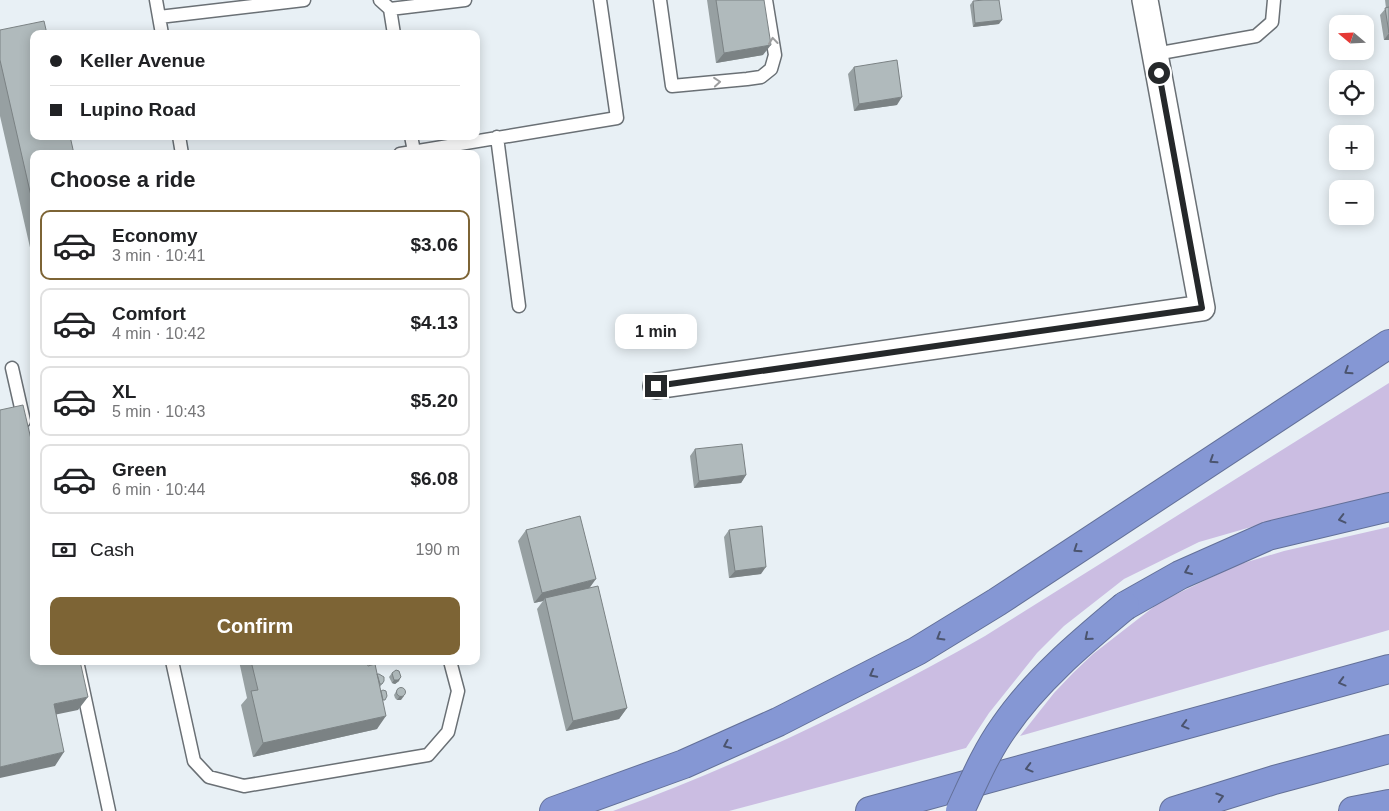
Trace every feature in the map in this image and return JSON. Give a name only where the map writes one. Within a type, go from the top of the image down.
[{"type":"highway","points":[[554,811],[684,764],[778,722],[916,651],[997,602],[1389,344]]},
{"type":"highway","points":[[960,811],[979,771],[1004,727],[1044,678],[1083,640],[1125,606],[1180,575],[1268,536],[1389,507]]},
{"type":"highway","points":[[870,811],[1389,669]]},
{"type":"highway","points":[[1174,811],[1274,780],[1389,749]]},
{"type":"highway","points":[[1353,811],[1389,804]]},
{"type":"street","points":[[656,386],[1202,308],[1145,0]]},
{"type":"lane","points":[[156,0],[161,30]]},
{"type":"lane","points":[[159,17],[304,0]]},
{"type":"lane","points":[[380,0],[390,9],[393,30]]},
{"type":"lane","points":[[390,9],[465,0]]},
{"type":"lane","points":[[420,150],[617,118],[600,0]]},
{"type":"lane","points":[[660,0],[672,86],[747,79],[761,76],[771,69],[774,55],[766,0]]},
{"type":"lane","points":[[1155,54],[1256,36],[1272,22],[1274,0]]},
{"type":"lane","points":[[497,138],[519,306]]},
{"type":"lane","points":[[12,368],[27,436]]},
{"type":"lane","points":[[78,665],[109,811]]},
{"type":"lane","points":[[173,665],[194,761],[209,777],[244,786],[428,755],[448,732],[458,691],[451,665]]},
{"type":"shaded area","points":[[1389,383],[1389,494],[1279,519],[1199,542],[1124,579],[1064,626],[1037,653],[989,713],[966,748],[729,811],[613,811],[756,753],[849,709],[940,661],[985,636]]},
{"type":"shaded area","points":[[1389,527],[1389,630],[1020,736],[1054,693],[1073,673],[1093,654],[1160,602],[1237,565],[1284,551]]},
{"type":"building","points":[[716,0],[764,0],[771,45],[724,53]]},
{"type":"building","points":[[999,0],[1002,20],[975,23],[973,1]]},
{"type":"building","points":[[1389,7],[1389,33],[1385,8]]},
{"type":"building","points":[[44,21],[46,30],[30,30],[30,140],[71,140],[73,150],[30,150],[30,191],[0,60],[0,30]]},
{"type":"building","points":[[897,60],[902,97],[859,104],[854,67]]},
{"type":"building","points":[[23,405],[30,435],[30,665],[81,665],[88,697],[54,704],[64,752],[0,767],[0,410]]},
{"type":"building","points":[[742,444],[746,475],[699,481],[695,449]]},
{"type":"building","points":[[580,516],[596,579],[542,593],[526,530]]},
{"type":"building","points":[[762,526],[766,567],[735,571],[729,530]]},
{"type":"building","points":[[598,586],[627,708],[573,721],[545,598]]},
{"type":"building","points":[[252,665],[375,665],[386,716],[263,743],[251,691],[258,690]]},
{"type":"building","points":[[396,670],[399,671],[401,677],[398,680],[394,680],[392,673]]},
{"type":"building","points":[[377,674],[384,677],[382,684],[380,684]]},
{"type":"building","points":[[401,687],[406,692],[401,697],[396,692]]},
{"type":"building","points":[[381,691],[386,691],[387,696],[385,700],[383,700]]},
{"type":"route","points":[[656,386],[1202,308],[1159,73]]}]
